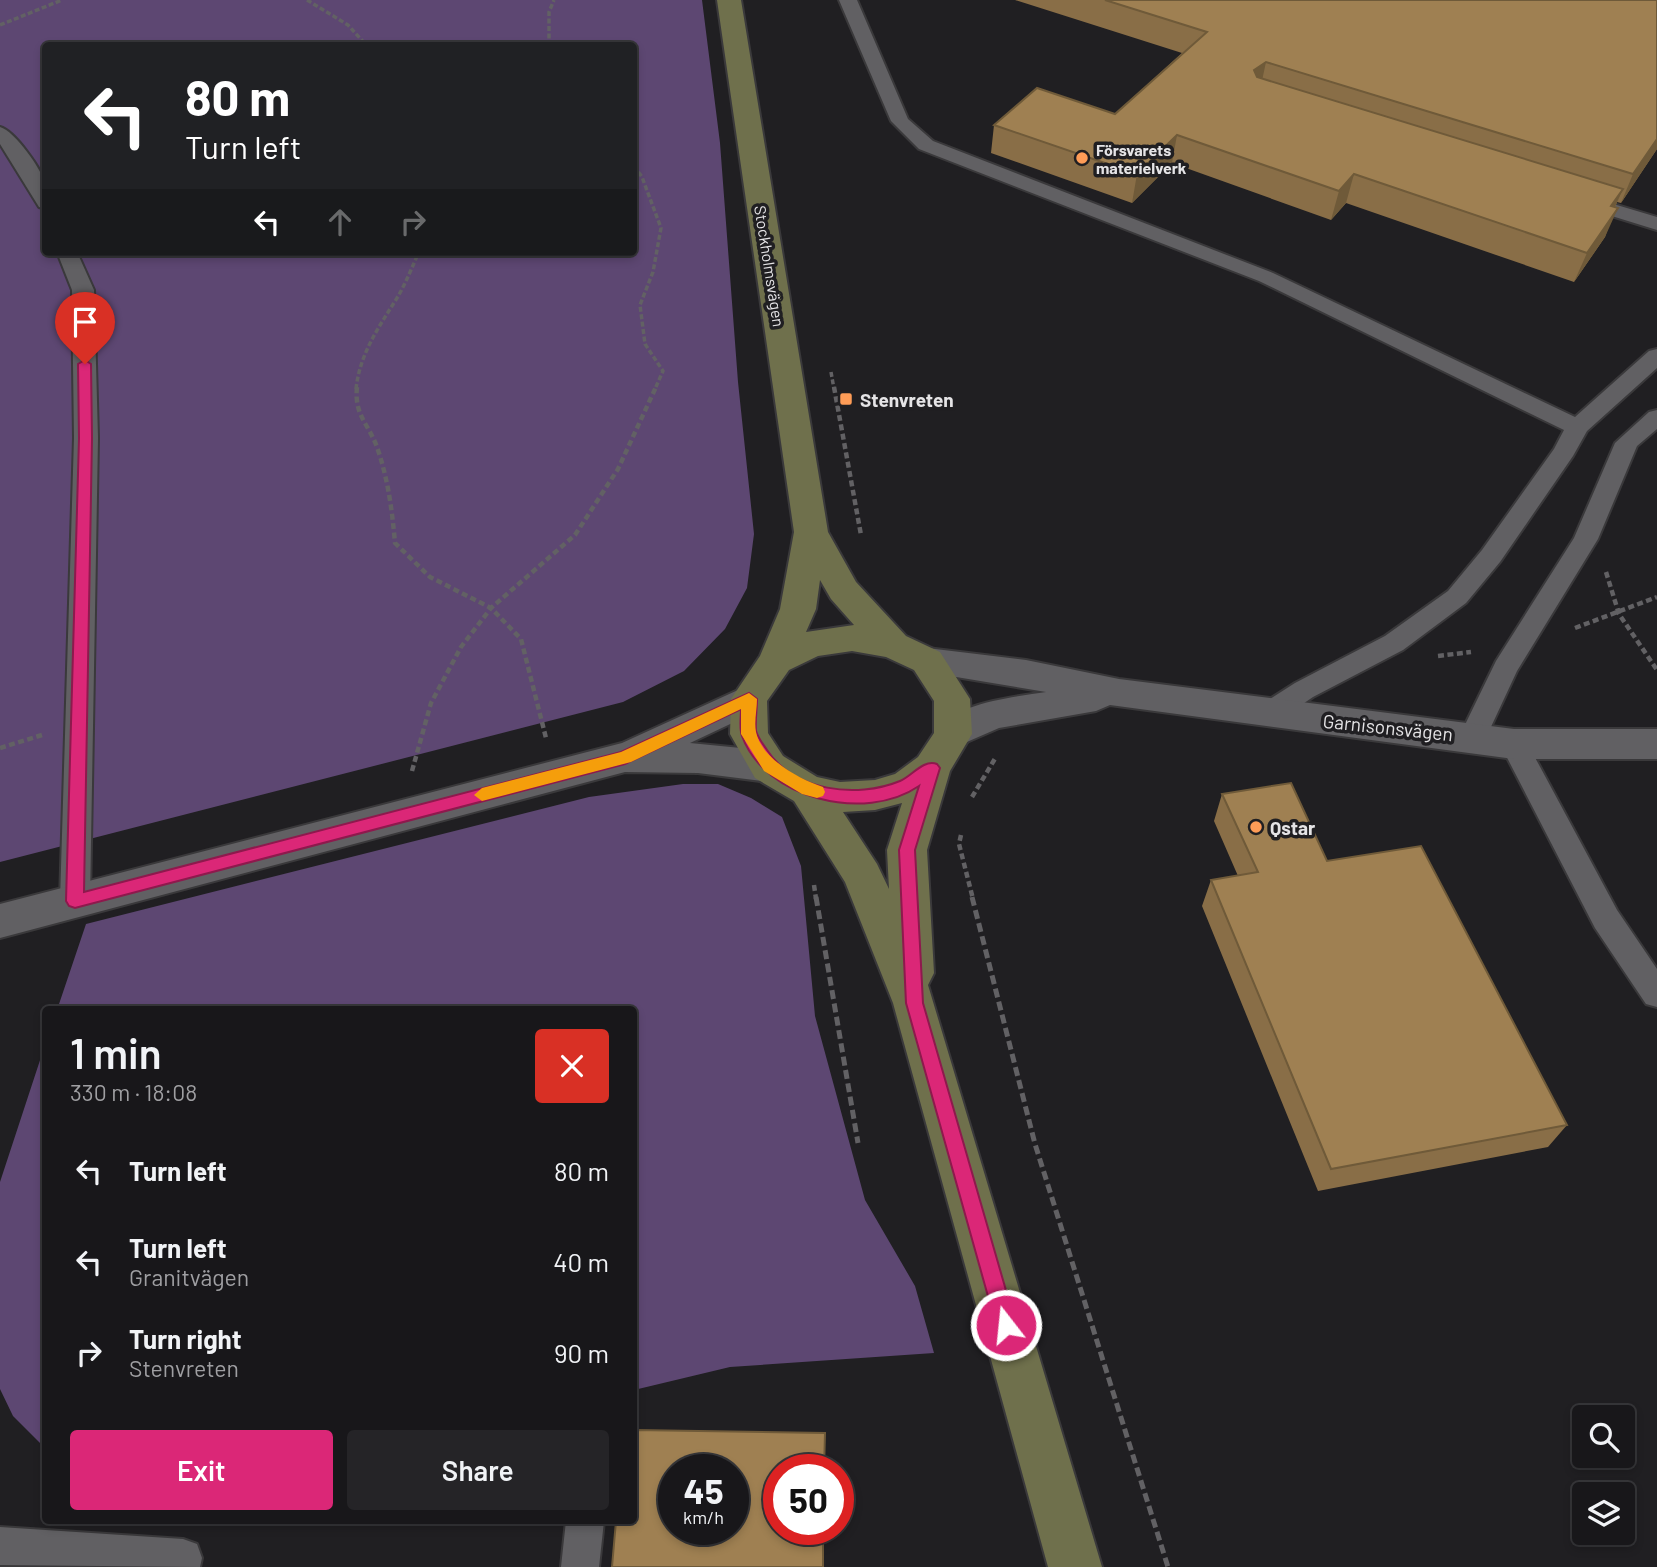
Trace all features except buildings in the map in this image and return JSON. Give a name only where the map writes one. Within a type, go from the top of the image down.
[{"type":"main road","name":"Stockholmsvägen","points":[[729,0],[811,532],[798,609],[776,661]]},
{"type":"main road","name":"Stockholmsvägen","points":[[811,532],[843,590],[893,645]]},
{"type":"main road","points":[[914,1003],[907,850],[932,768],[953,734],[953,699],[927,661],[893,645],[852,638],[811,643],[776,661],[749,699],[749,734],[769,767],[808,790],[841,797],[875,795],[907,786],[932,768]]},
{"type":"main road","points":[[808,790],[863,876],[914,1003],[1075,1567]]},
{"type":"street","name":"Garnisonsvägen","points":[[927,661],[1026,674],[1119,693],[1514,744],[1657,744]]},
{"type":"street","name":"Garnisonsvägen","points":[[953,734],[991,715],[1119,693]]},
{"type":"street","points":[[0,921],[625,757],[749,699]]},
{"type":"street","points":[[625,757],[677,755],[728,759],[769,767]]},
{"type":"lane","points":[[848,0],[900,121],[926,145],[1266,278],[1577,427]]},
{"type":"lane","points":[[0,134],[15,149],[42,195]]},
{"type":"lane","points":[[1564,195],[1657,224]]},
{"type":"lane","points":[[69,256],[83,290],[86,438],[75,901]]},
{"type":"lane","points":[[1272,711],[1304,690],[1394,643],[1457,597],[1491,556],[1565,451],[1577,427],[1657,356]]},
{"type":"lane","points":[[1473,737],[1505,668],[1586,539],[1627,443],[1657,417]]},
{"type":"lane","points":[[1514,744],[1606,919],[1657,995]]},
{"type":"lane","points":[[580,1567],[585,1524]]},
{"type":"lane","points":[[0,1546],[183,1558],[181,1567]]},
{"type":"path","points":[[0,25],[62,0]]},
{"type":"path","points":[[307,0],[330,11],[365,42]]},
{"type":"path","points":[[549,42],[549,12],[554,0]]},
{"type":"path","points":[[409,781],[431,703],[461,648],[491,608],[575,535],[618,469],[663,371],[645,344],[640,305],[653,272],[661,228],[637,170]]},
{"type":"path","points":[[417,256],[399,295],[371,339],[358,372],[355,404],[376,444],[391,493],[395,542],[430,577],[491,608],[521,639],[548,745]]},
{"type":"path","points":[[1586,539],[1604,566],[1619,614],[1657,670]]},
{"type":"path","points":[[813,877],[858,1143]]},
{"type":"shaded area","points":[[0,0],[702,0],[720,143],[738,382],[754,534],[747,588],[725,629],[684,671],[623,702],[0,862]]},
{"type":"shaded area","points":[[683,784],[718,784],[751,798],[782,817],[801,866],[815,1016],[865,1200],[915,1286],[934,1353],[730,1367],[637,1389],[637,1006],[58,1006],[86,924],[589,797]]},
{"type":"shaded area","points":[[42,1054],[42,1445],[13,1416],[0,1389],[0,1182]]},
{"type":"slow traffic","points":[[482,795],[625,757],[749,699],[749,734],[769,767],[808,790],[817,792]]},
{"type":"place","name":"Försvarets materielverk","points":[[1082,158]]},
{"type":"place","name":"Stenvreten","points":[[846,399]]},
{"type":"place","name":"Qstar","points":[[1256,827]]},
{"type":"route","points":[[85,364],[86,438],[75,901],[625,757],[749,699],[749,734],[769,767],[808,790],[841,797],[875,795],[907,786],[932,768],[907,850],[914,1003],[1006,1325]]}]
